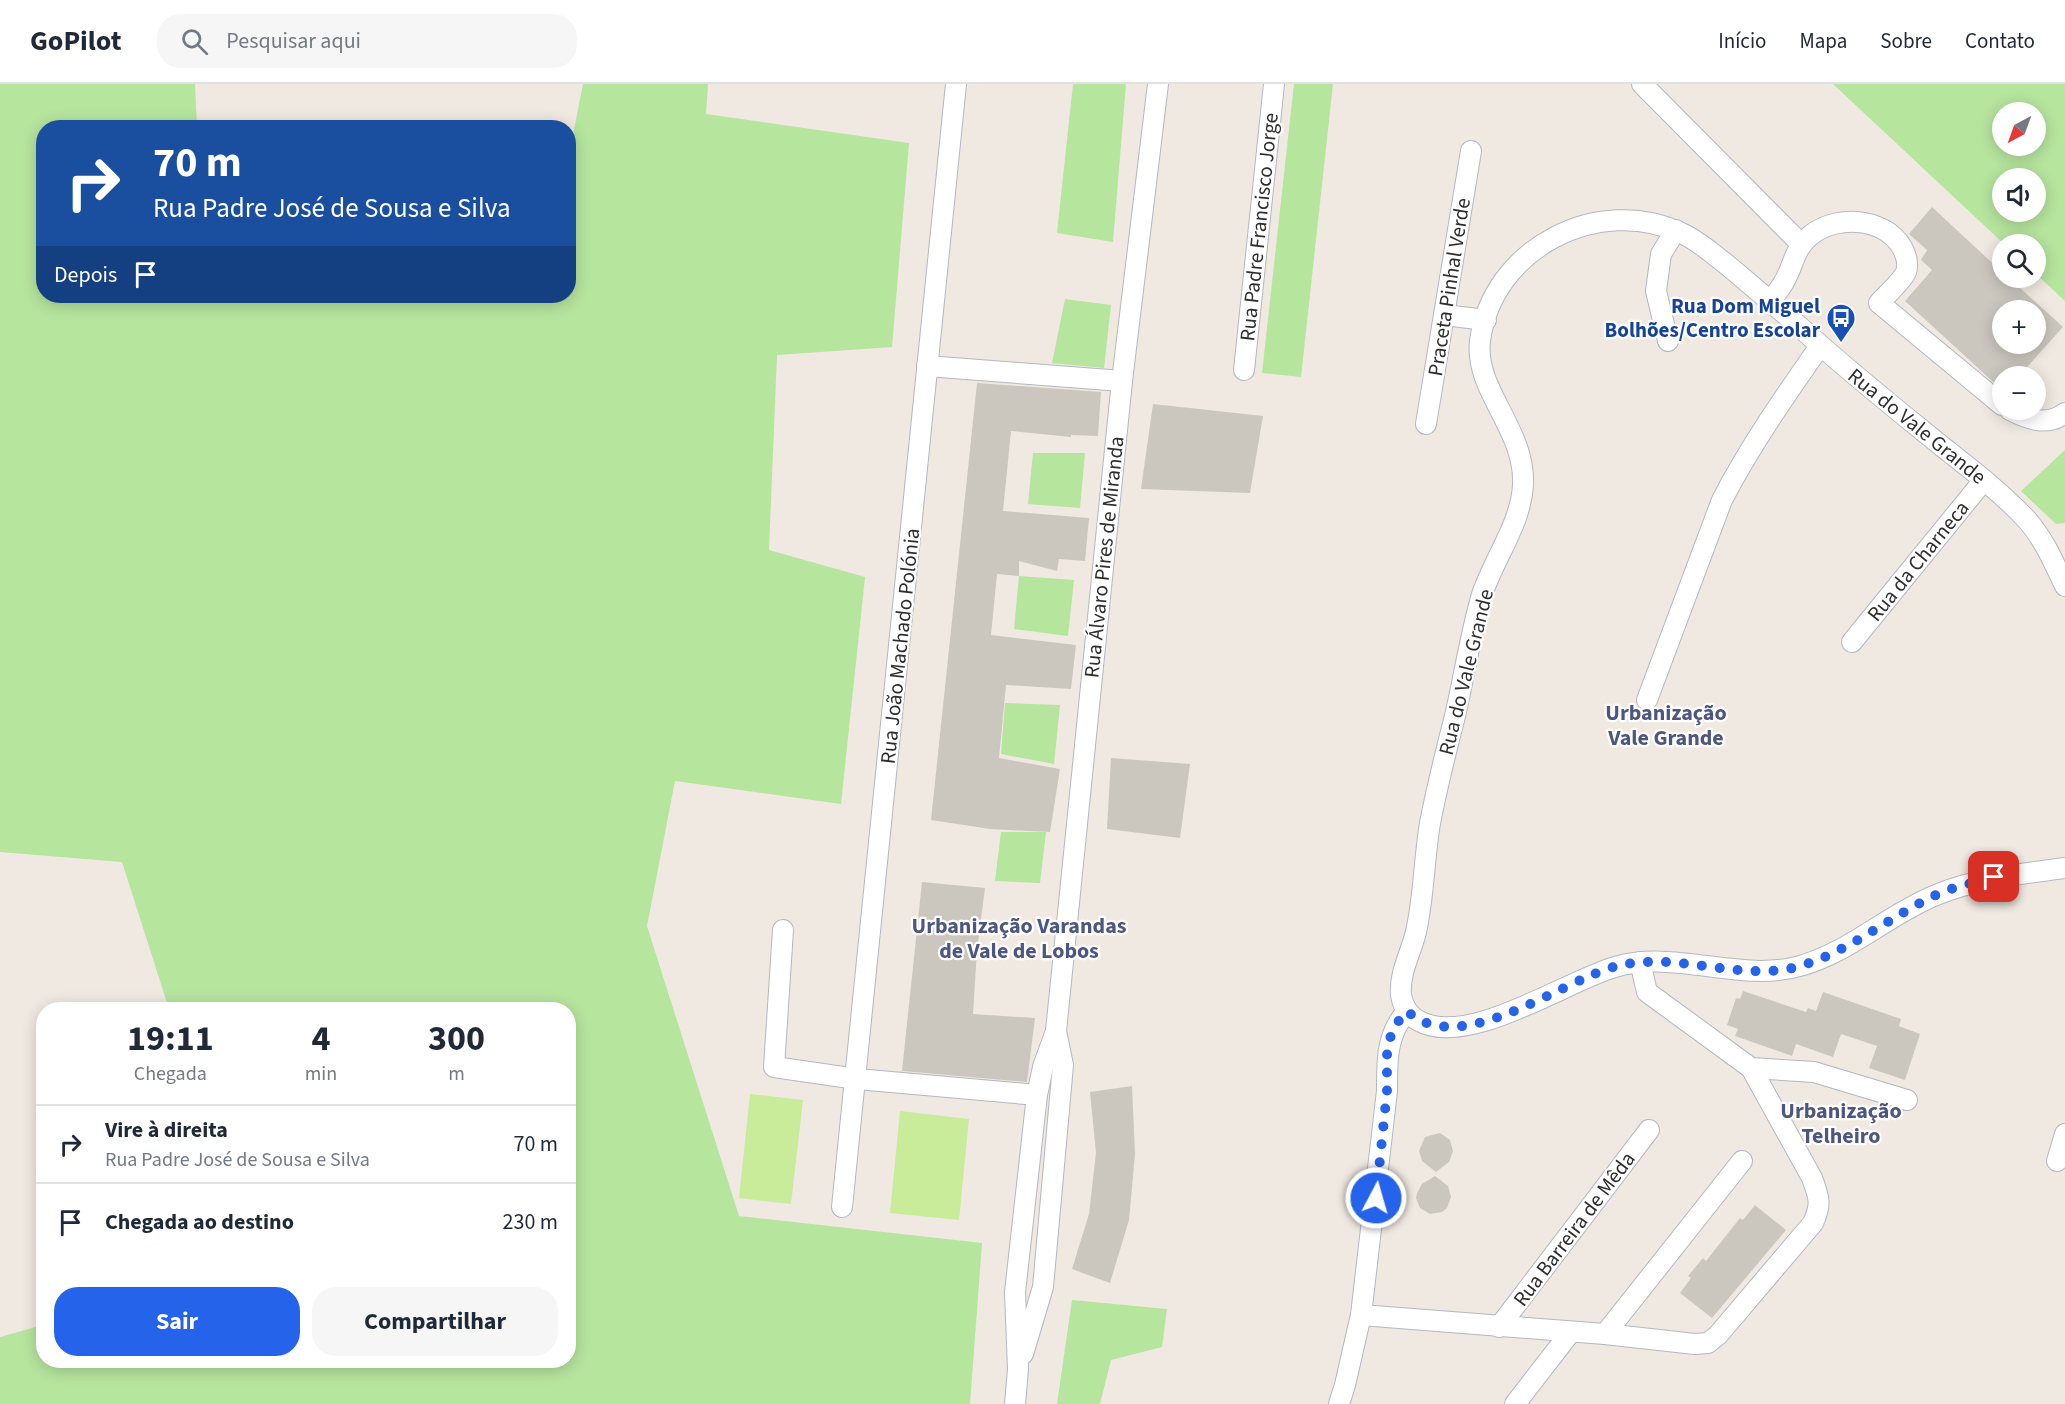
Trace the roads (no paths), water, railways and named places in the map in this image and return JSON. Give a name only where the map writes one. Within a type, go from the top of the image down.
[{"type":"street","name":"Rua João Machado Polónia","points":[[842,1207],[857,1080],[956,84]]},
{"type":"street","name":"Rua Álvaro Pires de Miranda","points":[[1015,1404],[1018,1369],[1015,1292],[1037,1095],[1043,1067],[1056,1031],[1122,381],[1158,84]]},
{"type":"street","name":"Rua Padre Francisco Jorge","points":[[1244,370],[1275,84]]},
{"type":"street","points":[[1642,84],[1801,244]]},
{"type":"street","name":"Praceta Pinhal Verde","points":[[1426,424],[1471,151]]},
{"type":"street","name":"Rua do Vale Grande","points":[[1407,1011],[1401,994],[1403,974],[1416,931],[1430,824],[1483,593],[1511,528],[1523,488],[1520,452],[1484,375],[1480,340],[1486,320],[1507,277],[1546,240],[1584,225],[1627,221],[1649,222],[1676,230],[1697,241],[1771,301],[1820,346],[1984,480],[2027,520],[2043,542],[2065,586]]},
{"type":"street","points":[[1771,301],[1785,281],[1801,244],[1812,234],[1835,223],[1855,221],[1872,224],[1890,234],[1902,247],[1907,259],[1906,272],[1879,303],[1992,397]]},
{"type":"street","points":[[1668,341],[1656,291],[1661,254],[1676,230]]},
{"type":"street","points":[[1444,315],[1486,320]]},
{"type":"street","points":[[1647,700],[1722,500],[1737,471],[1780,402],[1820,346]]},
{"type":"street","points":[[927,366],[1122,381]]},
{"type":"street","points":[[2030,420],[2045,421],[2060,417],[2065,413]]},
{"type":"street","name":"Rua da Charneca","points":[[1852,642],[1984,480]]},
{"type":"street","points":[[1339,1404],[1361,1315],[1387,1091],[1387,1055],[1390,1038],[1397,1023],[1407,1011],[1427,1025],[1443,1028],[1468,1025],[1498,1017],[1616,966],[1640,962],[1784,970],[1826,957],[1935,895],[1994,877],[2065,868]]},
{"type":"street","points":[[783,930],[774,1067],[857,1080],[1037,1095]]},
{"type":"street","points":[[1361,1315],[1605,1334],[1695,1344],[1708,1343],[1719,1335],[1813,1223],[1819,1209],[1818,1196],[1812,1178],[1751,1068],[1647,992],[1640,962]]},
{"type":"street","name":"Rua Álvaro Pires de Miranda","points":[[1018,1369],[1043,1287],[1063,1065],[1056,1031]]},
{"type":"street","points":[[1751,1068],[1814,1072],[1906,1101]]},
{"type":"street","name":"Rua Barreira de Mêda","points":[[1499,1327],[1649,1130]]},
{"type":"street","points":[[2056,1161],[2065,1134]]},
{"type":"street","points":[[1605,1334],[1742,1161]]},
{"type":"street","points":[[1515,1404],[1570,1333]]},
{"type":"place","name":"Rua Dom Miguel Bolhões/Centro Escolar","points":[[1841,344]]},
{"type":"district","name":"Urbanização Vale Grande","points":[[1666,726]]},
{"type":"district","name":"Urbanização Varandas de Vale de Lobos","points":[[1019,938]]},
{"type":"district","name":"Urbanização Telheiro","points":[[1841,1124]]}]
